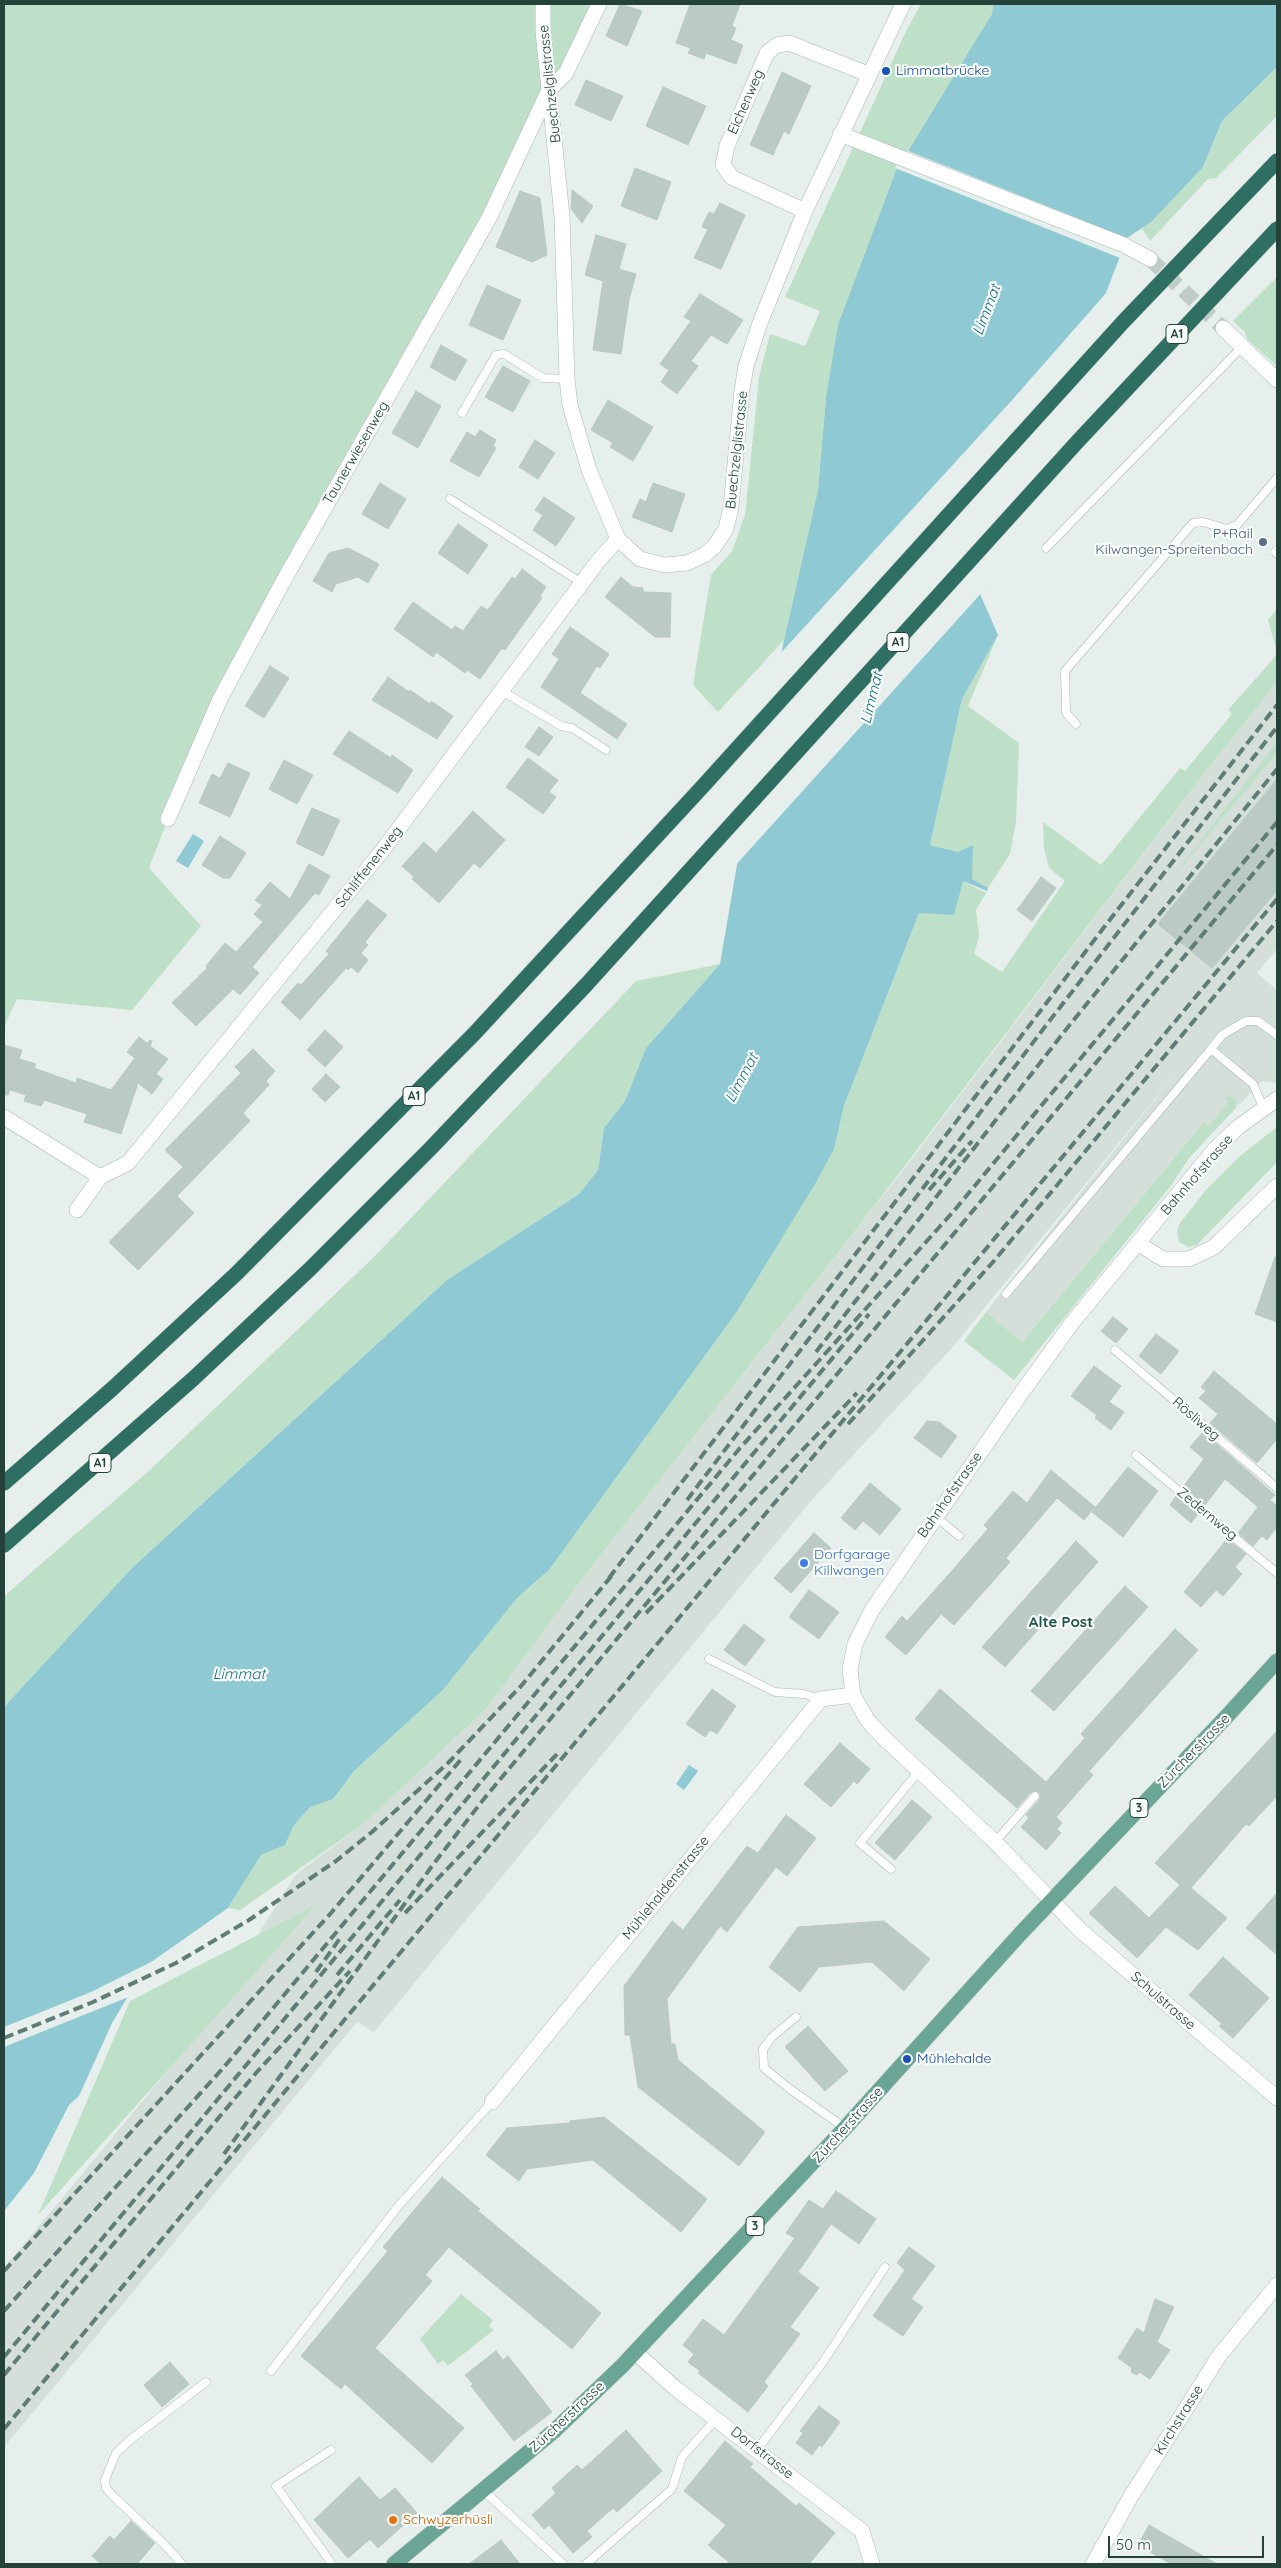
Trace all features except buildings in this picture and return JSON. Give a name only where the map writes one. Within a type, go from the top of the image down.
[{"type":"highway","name":"A1","points":[[4,1483],[161,1344],[316,1196],[474,1034],[738,747],[1100,347],[1277,160]]},
{"type":"highway","name":"A1","points":[[4,1545],[144,1424],[310,1269],[508,1067],[717,842],[1078,441],[1277,229]]},
{"type":"main road","name":"Zürcherstrasse","points":[[394,2564],[554,2431],[635,2352],[845,2128],[1051,1902],[1277,1660]]},
{"type":"street","name":"Buechzelglistrasse","points":[[542,4],[543,31],[562,216],[567,379],[570,405],[590,470],[618,539],[640,559],[658,564],[678,565],[706,554],[714,547],[726,529],[732,507],[742,390],[746,366],[760,322],[805,211],[868,74],[903,4]]},
{"type":"street","points":[[549,90],[566,73],[599,4]]},
{"type":"street","name":"Eichenweg","points":[[805,211],[732,177],[723,165],[727,146],[768,53],[777,45],[789,43],[868,74]]},
{"type":"street","name":"Taunerwiesenweg","points":[[168,819],[220,699],[285,578],[484,226],[549,90]]},
{"type":"street","points":[[840,134],[1124,245],[1148,258]]},
{"type":"street","points":[[1223,328],[1277,380]]},
{"type":"street","name":"Schliffenenweg","points":[[77,1210],[100,1177],[128,1163],[160,1126],[382,851],[582,583],[618,539]]},
{"type":"street","name":"Bahnhofstrasse","points":[[1051,1902],[995,1842],[919,1772],[868,1721],[853,1695],[850,1670],[855,1644],[872,1610],[935,1516],[1072,1323],[1139,1244],[1215,1149],[1237,1128],[1277,1099]]},
{"type":"street","points":[[4,1117],[100,1177]]},
{"type":"street","points":[[1139,1244],[1163,1259],[1189,1259],[1214,1247],[1277,1186]]},
{"type":"street","points":[[821,1699],[853,1695]]},
{"type":"street","name":"Mühlehaldenstrasse","points":[[492,2102],[821,1699]]},
{"type":"street","name":"Schulstrasse","points":[[1051,1902],[1080,1930],[1277,2098]]},
{"type":"street","name":"Kirchstrasse","points":[[1093,2564],[1130,2498],[1218,2356],[1277,2285]]},
{"type":"street","name":"Dorfstrasse","points":[[635,2352],[676,2388],[862,2531],[872,2564]]},
{"type":"lane","points":[[1046,548],[1242,347]]},
{"type":"lane","points":[[462,413],[496,355],[504,354],[543,378],[567,379]]},
{"type":"lane","points":[[1076,724],[1066,712],[1066,671],[1193,523],[1203,522],[1227,529],[1237,525],[1277,478]]},
{"type":"lane","points":[[450,499],[582,583]]},
{"type":"lane","points":[[1277,550],[1275,552],[1277,554]]},
{"type":"lane","points":[[502,691],[561,726],[572,728],[606,750]]},
{"type":"lane","points":[[1006,1294],[1222,1035],[1246,1020],[1258,1021],[1277,1035]]},
{"type":"lane","points":[[1211,1049],[1253,1084],[1264,1109]]},
{"type":"lane","name":"Rösliweg","points":[[1116,1350],[1277,1488]]},
{"type":"lane","name":"Zedernweg","points":[[1136,1455],[1277,1573]]},
{"type":"lane","points":[[935,1516],[959,1536]]},
{"type":"lane","points":[[709,1659],[775,1692],[804,1694],[821,1699]]},
{"type":"lane","points":[[891,1870],[860,1843],[919,1772]]},
{"type":"lane","points":[[995,1842],[1035,1796]]},
{"type":"lane","points":[[796,2017],[772,2037],[762,2050],[764,2068],[845,2128]]},
{"type":"lane","points":[[271,2371],[400,2204],[492,2102]]},
{"type":"lane","points":[[757,2450],[823,2362],[885,2267]]},
{"type":"lane","points":[[182,2564],[163,2543],[112,2495],[106,2488],[105,2480],[116,2453],[130,2440],[206,2382]]},
{"type":"lane","points":[[586,2564],[672,2488],[682,2457],[717,2418]]},
{"type":"lane","points":[[331,2450],[276,2486],[332,2564]]},
{"type":"lane","points":[[484,2491],[563,2564]]},
{"type":"shaded area","points":[[1277,682],[1277,949],[1257,973],[1277,990],[1277,1083],[1262,1081],[1236,1108],[1238,1104],[1224,1098],[1228,1102],[1208,1126],[1203,1123],[1022,1342],[986,1312],[1184,1063],[951,1349],[810,1502],[374,2032],[357,2022],[4,2447],[4,2268],[186,2049],[296,1874],[361,1826],[486,1709],[589,1570],[914,1156],[1206,771]]},
{"type":"green space","points":[[4,4],[599,4],[285,578],[168,819],[149,868],[201,926],[132,1010],[17,999],[4,1027]]},
{"type":"green space","points":[[921,4],[993,4],[992,14],[826,398],[818,490],[784,640],[718,712],[693,685],[711,575],[732,551],[745,515],[759,377],[770,334],[805,346],[820,311],[785,297],[907,29]]},
{"type":"green space","points":[[1277,67],[1277,116],[1216,178],[1208,179],[1150,241],[1142,229],[1203,167],[1222,121]]},
{"type":"green space","points":[[1277,277],[1277,366],[1247,339],[1245,332],[1233,321]]},
{"type":"green space","points":[[1277,609],[1277,682],[1206,771],[855,1231],[589,1570],[486,1709],[361,1826],[240,1910],[228,1908],[261,1855],[285,1845],[294,1825],[310,1806],[333,1799],[355,1770],[442,1691],[518,1597],[549,1570],[736,1313],[834,1149],[844,1106],[919,913],[963,881],[986,893],[976,910],[979,937],[974,954],[1002,972],[1065,881],[1049,868],[1044,848],[1043,822],[1101,865],[1180,768],[1185,771],[1232,714],[1228,710],[1273,659],[1276,654],[1275,645],[1268,620]]},
{"type":"green space","points":[[998,635],[968,706],[1019,743],[1016,822],[1010,854],[988,888],[972,879],[958,852],[930,845],[962,699]]},
{"type":"green space","points":[[1277,742],[1277,753],[1168,883]]},
{"type":"green space","points":[[720,964],[646,1048],[625,1101],[604,1128],[598,1170],[579,1194],[447,1280],[132,1568],[4,1707],[4,1596],[151,1469],[374,1257],[636,981]]},
{"type":"green space","points":[[1230,1096],[1237,1101],[1236,1108],[1190,1157],[1170,1187],[1014,1380],[964,1341],[986,1312],[1022,1342],[1204,1122],[1208,1126],[1228,1102],[1224,1098]]},
{"type":"green space","points":[[1277,1127],[1277,1162],[1197,1245],[1188,1247],[1179,1242],[1177,1231],[1180,1223],[1206,1190],[1240,1156]]},
{"type":"green space","points":[[316,1905],[38,2215],[130,2001]]},
{"type":"green space","points":[[461,2294],[493,2320],[489,2326],[494,2330],[448,2366],[443,2360],[438,2364],[420,2339]]},
{"type":"water","name":"Limmat","points":[[993,4],[1277,4],[1277,67],[1222,121],[1203,167],[1151,222],[1127,238],[1106,293],[1041,420],[991,582],[980,594],[998,635],[962,699],[930,845],[958,852],[973,845],[972,879],[988,888],[987,891],[963,881],[954,915],[919,913],[844,1106],[834,1149],[815,1184],[736,1313],[549,1570],[518,1597],[442,1691],[355,1770],[333,1799],[310,1807],[294,1825],[285,1845],[261,1855],[228,1908],[147,1965],[112,2023],[79,2096],[69,2105],[34,2173],[4,2211],[4,1707],[132,1568],[447,1280],[579,1194],[598,1170],[604,1128],[625,1101],[646,1048],[720,964],[738,859],[818,490],[826,398],[838,325],[896,171],[992,14]]},
{"type":"water","points":[[193,834],[204,841],[188,868],[176,861]]},
{"type":"water","points":[[689,1765],[698,1771],[684,1790],[676,1784]]},
{"type":"pier","points":[[906,150],[1127,238],[1120,258],[895,168]]},
{"type":"pier","points":[[1106,293],[1108,295],[1043,421],[995,578],[734,867],[777,657],[1013,399]]},
{"type":"pier","points":[[167,1954],[149,1967],[131,1996],[4,2047],[4,2027],[91,1992]]},
{"type":"tunnel","points":[[1150,259],[1223,328]]},
{"type":"railway","points":[[609,1578],[1105,926],[1277,705]]},
{"type":"railway","points":[[687,1500],[1044,1028],[1277,727]]},
{"type":"railway","points":[[816,1352],[1064,1032],[1277,769]]},
{"type":"railway","points":[[4,2311],[224,2067],[740,1448],[953,1212],[1277,822]]},
{"type":"railway","points":[[224,2154],[432,1866],[483,1800],[1277,845]]},
{"type":"railway","points":[[4,2429],[1277,899]]},
{"type":"railway","points":[[848,1424],[993,1262],[1277,921]]},
{"type":"railway","points":[[929,1190],[972,1141]]},
{"type":"railway","points":[[4,2357],[869,1314]]},
{"type":"railway","points":[[646,1613],[857,1393]]},
{"type":"railway","points":[[4,2038],[93,2002],[176,1963],[249,1920],[336,1861],[372,1832],[448,1763],[522,1685],[613,1574]]},
{"type":"railway","points":[[405,1913],[559,1752]]},
{"type":"railway","points":[[4,2271],[331,1913],[463,1757]]},
{"type":"railway","points":[[337,1975],[400,1900]]},
{"type":"railway","points":[[316,1972],[341,1937]]},
{"type":"railway","points":[[4,2375],[256,2073],[350,1971]]},
{"type":"place","name":"Limmatbrücke","points":[[886,71]]},
{"type":"place","name":"P+Rail Kilwangen-Spreitenbach","points":[[1263,542]]},
{"type":"place","name":"Dorfgarage Killwangen","points":[[804,1563]]},
{"type":"place","name":"Mühlehalde","points":[[907,2059]]},
{"type":"place","name":"Schwyzerhüsli","points":[[393,2520]]},
{"type":"district","name":"Alte Post","points":[[1061,1622]]}]
